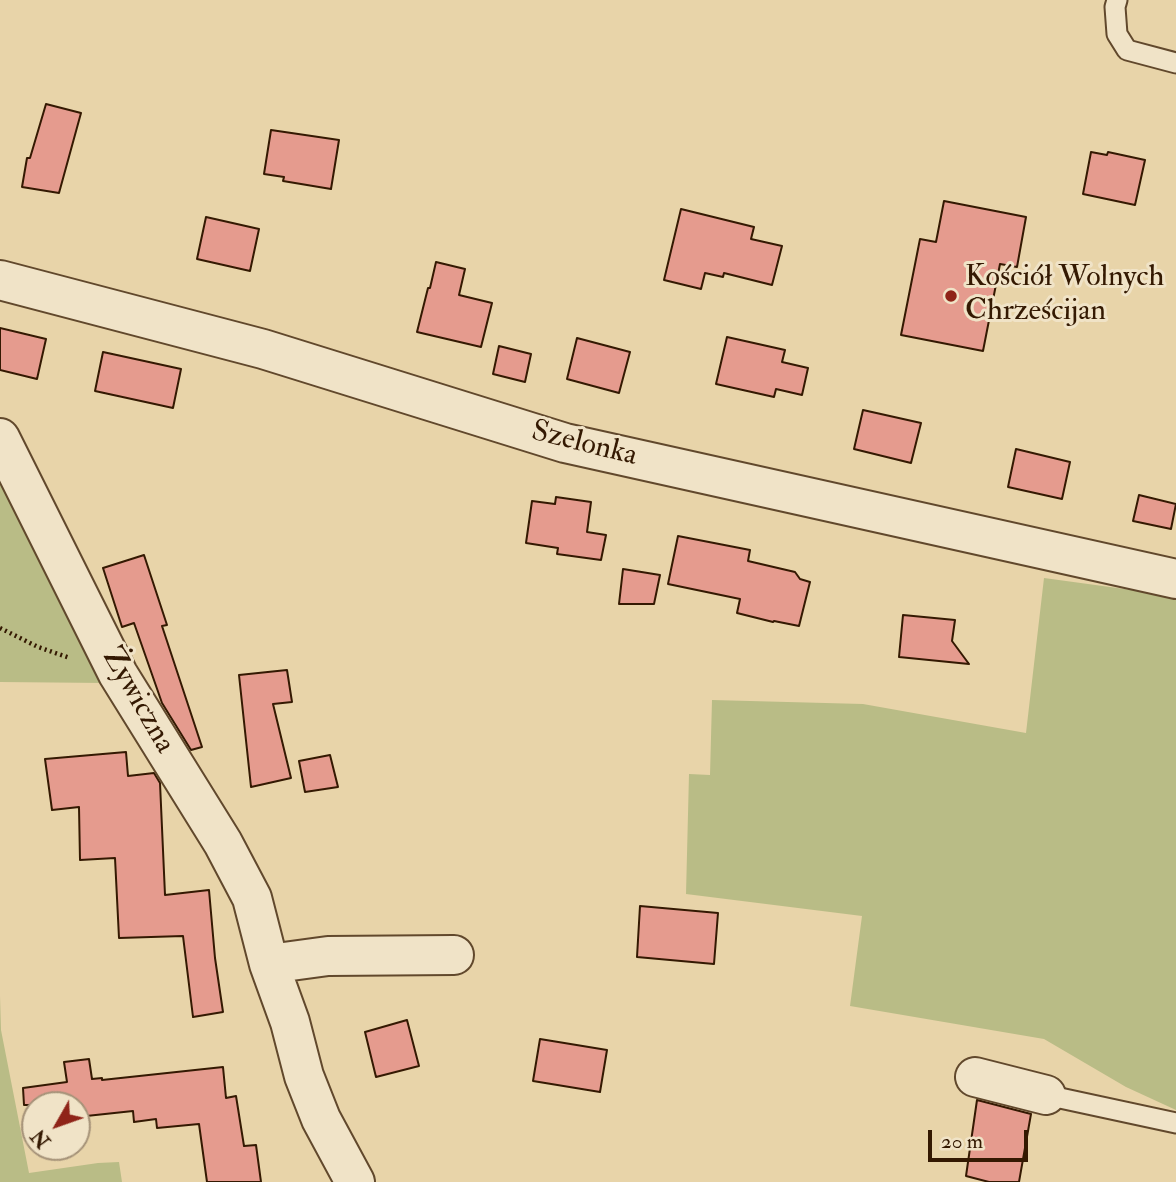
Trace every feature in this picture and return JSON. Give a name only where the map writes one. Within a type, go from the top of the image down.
[{"type":"street","name":"Szelonka","points":[[0,280],[263,349],[565,443],[1176,579]]},
{"type":"street","name":"Żywiczna","points":[[0,438],[118,674],[223,843],[251,898],[304,1076],[317,1108],[355,1182]]},
{"type":"street","points":[[269,964],[328,956],[454,955]]},
{"type":"street","points":[[975,1077],[1046,1094]]},
{"type":"lane","points":[[1117,0],[1116,34],[1127,50],[1176,63]]},
{"type":"lane","points":[[1046,1094],[1176,1123]]},
{"type":"path","points":[[0,628],[38,647],[118,674]]},
{"type":"green space","points":[[0,473],[106,683],[0,682]]},
{"type":"green space","points":[[1044,578],[1176,596],[1176,1110],[1126,1087],[1044,1039],[850,1006],[862,916],[686,894],[689,774],[710,775],[712,700],[863,704],[1026,733]]},
{"type":"green space","points":[[0,996],[1,1030],[21,1132],[21,1161],[27,1161],[29,1173],[119,1162],[122,1182],[0,1182]]},
{"type":"building","points":[[46,104],[81,113],[59,193],[22,187],[27,158],[30,158]]},
{"type":"building","points":[[271,130],[339,140],[331,189],[283,181],[284,177],[264,174]]},
{"type":"building","points":[[1091,152],[1107,155],[1108,152],[1145,160],[1135,205],[1083,194]]},
{"type":"building","name":"Kościół Wolnych Chrześcijan","points":[[944,201],[1026,217],[1017,267],[1000,264],[983,351],[901,335],[920,239],[936,242]]},
{"type":"building","points":[[681,209],[754,227],[751,239],[782,246],[772,285],[724,273],[723,277],[705,273],[701,289],[664,280]]},
{"type":"building","points":[[206,217],[259,229],[250,271],[197,259]]},
{"type":"building","points":[[436,262],[465,269],[459,295],[492,303],[481,347],[417,332]]},
{"type":"building","points":[[0,328],[46,339],[37,379],[0,370]]},
{"type":"building","points":[[727,337],[785,350],[782,362],[808,368],[802,395],[776,389],[774,397],[716,384]]},
{"type":"building","points":[[577,338],[630,352],[619,393],[567,379]]},
{"type":"building","points":[[499,346],[531,354],[525,382],[493,374]]},
{"type":"building","points":[[103,352],[181,369],[173,408],[95,391]]},
{"type":"building","points":[[863,410],[921,423],[911,463],[854,449]]},
{"type":"building","points":[[1016,449],[1070,462],[1062,499],[1008,487]]},
{"type":"building","points":[[1139,495],[1176,504],[1171,529],[1133,521]]},
{"type":"building","points":[[556,497],[591,502],[587,532],[606,535],[601,560],[557,554],[558,548],[526,543],[532,501],[555,504]]},
{"type":"building","points":[[678,536],[750,550],[748,561],[795,572],[800,579],[810,582],[799,626],[737,613],[740,599],[668,584]]},
{"type":"building","points":[[144,555],[167,625],[162,626],[202,747],[191,750],[162,703],[134,623],[122,627],[103,568]]},
{"type":"building","points":[[623,569],[660,575],[654,604],[619,604]]},
{"type":"building","points":[[903,615],[955,620],[952,641],[969,664],[899,657]]},
{"type":"building","points":[[287,670],[292,702],[273,704],[291,778],[251,787],[239,675]]},
{"type":"building","points":[[126,752],[128,776],[154,773],[160,783],[165,895],[209,890],[223,1012],[193,1017],[183,936],[119,938],[115,858],[80,860],[79,807],[52,810],[45,759]]},
{"type":"building","points":[[330,755],[338,787],[305,792],[299,761]]},
{"type":"building","points":[[640,906],[718,913],[714,964],[637,957]]},
{"type":"building","points":[[407,1020],[419,1066],[376,1077],[365,1032]]},
{"type":"building","points":[[540,1039],[607,1050],[600,1092],[533,1081]]},
{"type":"building","points":[[89,1059],[92,1079],[102,1080],[223,1067],[226,1098],[236,1096],[244,1146],[256,1145],[261,1182],[207,1182],[199,1124],[157,1128],[156,1119],[134,1122],[133,1111],[91,1116],[91,1091],[23,1091],[23,1088],[67,1082],[64,1062]]},
{"type":"building","points":[[977,1100],[1031,1114],[1019,1182],[989,1182],[966,1176]]},
{"type":"place","name":"Kościół Wolnych Chrześcijan","points":[[951,296]]}]
